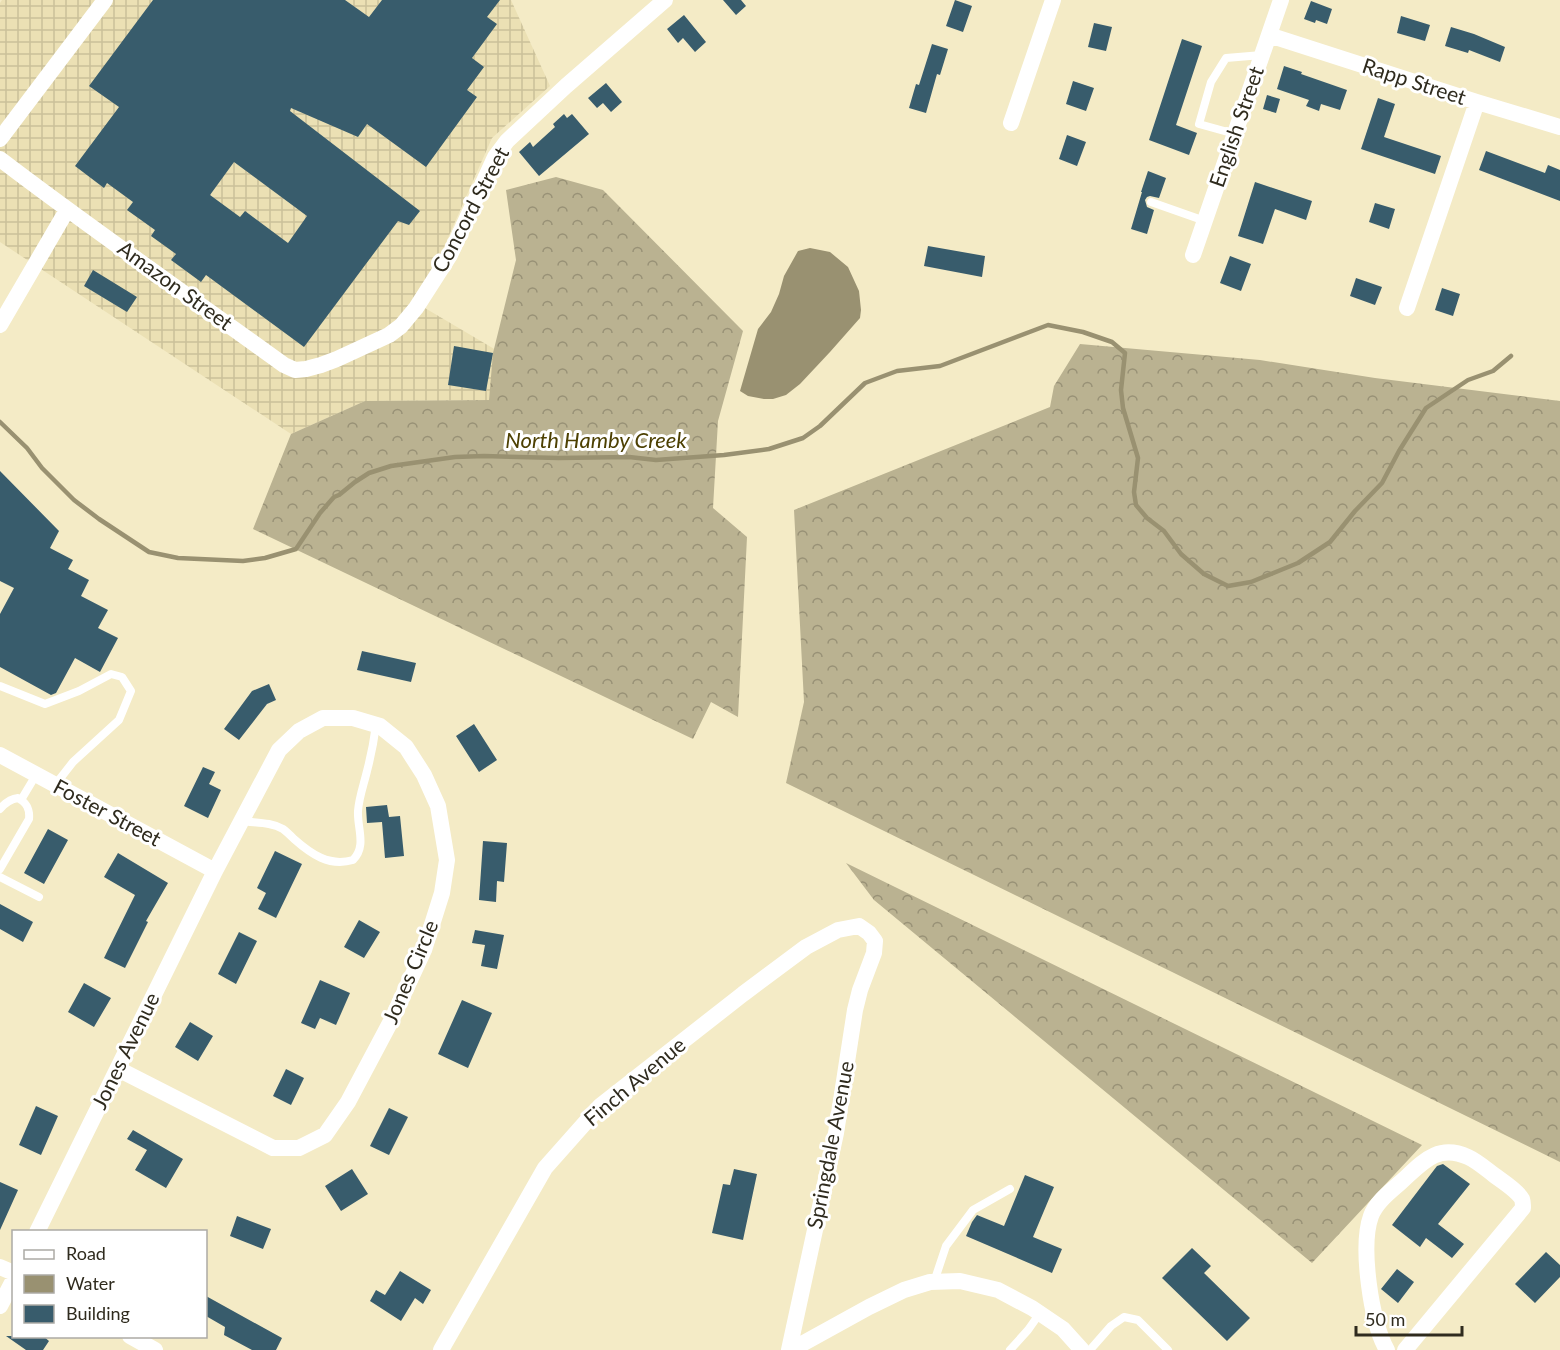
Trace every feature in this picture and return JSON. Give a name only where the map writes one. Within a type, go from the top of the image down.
[{"type":"street","points":[[0,140],[105,0]]},
{"type":"street","name":"Concord Street","points":[[360,349],[389,335],[409,319],[450,255],[495,157],[507,141],[665,0]]},
{"type":"street","points":[[1011,123],[1053,0]]},
{"type":"street","name":"English Street","points":[[1193,255],[1281,0]]},
{"type":"street","name":"Rapp Street","points":[[1269,35],[1560,127]]},
{"type":"street","points":[[1407,308],[1477,102]]},
{"type":"street","name":"Amazon Street","points":[[0,159],[67,210],[284,365],[295,370],[306,369],[360,349]]},
{"type":"street","points":[[0,325],[67,210]]},
{"type":"street","name":"Jones Circle","points":[[118,1069],[273,1148],[299,1148],[325,1135],[348,1102],[391,1021],[424,950],[442,893],[447,860],[438,806],[424,775],[406,747],[380,726],[353,718],[323,718],[299,731],[279,750],[215,871]]},
{"type":"street","name":"Foster Street","points":[[0,755],[215,871]]},
{"type":"street","name":"Jones Avenue","points":[[38,1230],[215,871]]},
{"type":"street","name":"Finch Avenue","points":[[441,1350],[545,1168],[600,1106],[806,947],[838,930],[859,926],[875,941]]},
{"type":"street","name":"Springdale Avenue","points":[[790,1350],[836,1133],[855,1010],[874,953],[875,941]]},
{"type":"street","points":[[1387,1350],[1372,1306],[1367,1261],[1371,1215],[1382,1199],[1423,1161],[1437,1153],[1453,1153],[1469,1157],[1522,1198],[1523,1208],[1405,1350]]},
{"type":"street","points":[[790,1350],[904,1290],[934,1282],[960,1281],[998,1290],[1032,1308],[1063,1329],[1082,1350]]},
{"type":"street","points":[[0,1306],[12,1283]]},
{"type":"street","points":[[133,1338],[154,1350]]},
{"type":"lane","points":[[1235,134],[1198,124],[1211,82],[1226,58],[1262,55]]},
{"type":"lane","points":[[1151,202],[1205,221]]},
{"type":"lane","points":[[0,686],[45,704],[79,691],[111,674],[122,677],[131,691],[119,720],[73,762],[55,785]]},
{"type":"lane","points":[[241,820],[268,824],[284,830],[311,853],[328,861],[349,861],[355,858],[362,844],[357,820],[358,807],[376,725]]},
{"type":"lane","points":[[21,800],[36,775]]},
{"type":"lane","points":[[0,809],[12,799],[18,798],[29,808],[29,819],[0,869]]},
{"type":"lane","points":[[0,876],[39,897]]},
{"type":"lane","points":[[934,1282],[946,1246],[973,1210],[1010,1188]]},
{"type":"lane","points":[[1010,1350],[1040,1313]]},
{"type":"lane","points":[[1090,1350],[1110,1326],[1124,1317],[1138,1320],[1168,1350]]},
{"type":"shaded area","points":[[2,0],[511,0],[550,86],[492,138],[440,256],[413,301],[496,350],[489,400],[365,401],[291,434],[0,242],[0,3]]},
{"type":"green space","points":[[556,177],[603,190],[743,331],[718,421],[713,508],[747,537],[738,717],[711,702],[693,739],[253,529],[291,434],[365,401],[489,400],[493,353],[516,260],[506,190]]},
{"type":"green space","points":[[1080,344],[1260,360],[1375,378],[1560,401],[1560,1162],[786,783],[804,702],[794,510],[1050,407],[1054,386]]},
{"type":"green space","points":[[846,863],[1422,1145],[1312,1263],[874,900]]},
{"type":"water","points":[[810,248],[830,252],[848,267],[859,291],[860,318],[800,384],[786,395],[773,399],[748,396],[740,391],[758,329],[771,312],[784,276],[798,251]]},
{"type":"building","points":[[153,0],[345,0],[369,17],[382,0],[500,0],[487,17],[497,24],[472,58],[484,67],[467,90],[477,97],[426,167],[367,124],[358,137],[291,108],[290,111],[420,211],[409,225],[398,221],[304,347],[206,275],[201,282],[171,260],[176,254],[151,236],[155,230],[127,210],[133,202],[107,183],[104,188],[75,166],[119,107],[89,86]],"holes":[[[234,162],[307,216],[288,243],[245,211],[240,217],[210,195]]]},
{"type":"building","points":[[723,0],[741,0],[746,6],[736,15]]},
{"type":"building","points":[[955,0],[972,6],[963,32],[946,26]]},
{"type":"building","points":[[1311,1],[1332,9],[1327,24],[1304,19]]},
{"type":"building","points":[[684,15],[706,42],[695,52],[683,38],[678,43],[667,29]]},
{"type":"building","points":[[1401,16],[1430,25],[1425,41],[1397,33]]},
{"type":"building","points":[[1094,23],[1112,27],[1106,51],[1088,47]]},
{"type":"building","points":[[1451,27],[1505,47],[1500,62],[1469,50],[1468,53],[1445,46]]},
{"type":"building","points":[[1182,39],[1202,46],[1176,125],[1197,133],[1189,155],[1149,140]]},
{"type":"building","points":[[932,44],[948,49],[940,75],[937,74],[926,113],[909,108]]},
{"type":"building","points":[[1284,66],[1347,90],[1340,110],[1321,104],[1319,111],[1306,106],[1309,100],[1277,89]]},
{"type":"building","points":[[1073,81],[1094,88],[1086,111],[1066,104]]},
{"type":"building","points":[[606,83],[622,102],[611,112],[603,103],[597,108],[588,98]]},
{"type":"building","points":[[1267,95],[1280,99],[1276,113],[1263,109]]},
{"type":"building","points":[[1378,98],[1395,104],[1384,137],[1441,156],[1435,174],[1361,149]]},
{"type":"building","points":[[564,114],[567,118],[572,114],[589,134],[539,176],[519,152],[530,142],[533,147],[555,127],[553,124]]},
{"type":"building","points":[[1067,135],[1086,142],[1077,166],[1059,159]]},
{"type":"building","points":[[1486,151],[1545,173],[1548,165],[1560,170],[1560,201],[1479,170]]},
{"type":"building","points":[[1148,171],[1166,178],[1159,198],[1150,196],[1145,200],[1147,207],[1154,210],[1147,234],[1131,229]]},
{"type":"building","points":[[1255,182],[1312,201],[1306,220],[1275,209],[1263,244],[1238,236]]},
{"type":"building","points":[[1375,203],[1395,209],[1389,229],[1369,222]]},
{"type":"building","points":[[928,246],[985,256],[982,277],[924,266]]},
{"type":"building","points":[[1230,256],[1251,264],[1241,291],[1220,283]]},
{"type":"building","points":[[93,270],[137,297],[127,312],[84,286]]},
{"type":"building","points":[[1356,278],[1382,287],[1375,305],[1350,296]]},
{"type":"building","points":[[1442,288],[1460,294],[1453,316],[1435,310]]},
{"type":"building","points":[[454,346],[493,353],[486,391],[448,385]]},
{"type":"building","points":[[0,471],[59,531],[50,548],[73,560],[68,569],[89,580],[81,596],[108,610],[98,628],[118,638],[100,672],[75,658],[56,693],[51,695],[0,667],[0,614],[14,588],[0,581]]},
{"type":"building","points":[[362,651],[416,663],[411,682],[357,670]]},
{"type":"building","points":[[269,684],[276,700],[267,704],[239,740],[224,729],[252,691]]},
{"type":"building","points":[[474,724],[497,760],[479,772],[456,736]]},
{"type":"building","points":[[203,767],[215,772],[209,784],[221,790],[208,818],[184,806]]},
{"type":"building","points":[[387,805],[389,817],[400,816],[404,856],[385,858],[382,822],[367,823],[366,807]]},
{"type":"building","points":[[48,829],[68,840],[44,884],[24,873]]},
{"type":"building","points":[[483,841],[507,843],[504,882],[497,881],[496,902],[479,900]]},
{"type":"building","points":[[275,851],[302,864],[276,918],[258,909],[266,893],[257,888]]},
{"type":"building","points":[[118,853],[168,883],[146,921],[148,922],[125,968],[104,958],[135,895],[104,877]]},
{"type":"building","points":[[0,904],[33,922],[23,942],[0,929]]},
{"type":"building","points":[[359,920],[380,932],[364,958],[344,947]]},
{"type":"building","points":[[475,930],[504,935],[497,969],[481,966],[485,945],[472,943]]},
{"type":"building","points":[[239,932],[257,941],[236,984],[218,974]]},
{"type":"building","points":[[320,980],[350,993],[336,1025],[320,1018],[315,1029],[301,1023]]},
{"type":"building","points":[[84,983],[111,998],[94,1027],[68,1012]]},
{"type":"building","points":[[462,1000],[492,1013],[468,1068],[438,1054]]},
{"type":"building","points":[[190,1022],[213,1036],[198,1061],[175,1047]]},
{"type":"building","points":[[286,1069],[304,1078],[291,1105],[273,1096]]},
{"type":"building","points":[[36,1106],[58,1116],[41,1155],[19,1145]]},
{"type":"building","points":[[389,1108],[408,1117],[389,1155],[370,1146]]},
{"type":"building","points":[[133,1130],[183,1159],[166,1188],[135,1170],[147,1150],[127,1139]]},
{"type":"building","points":[[1443,1164],[1470,1184],[1438,1224],[1464,1244],[1452,1258],[1426,1238],[1420,1247],[1392,1225],[1437,1166]]},
{"type":"building","points":[[352,1169],[368,1194],[341,1211],[325,1186]]},
{"type":"building","points":[[734,1169],[757,1174],[743,1240],[712,1233],[723,1184],[730,1185]]},
{"type":"building","points":[[1025,1175],[1054,1187],[1033,1237],[1062,1249],[1052,1273],[966,1236],[977,1215],[1004,1226]]},
{"type":"building","points":[[0,1182],[18,1190],[0,1230]]},
{"type":"building","points":[[237,1216],[271,1229],[263,1249],[230,1236]]},
{"type":"building","points":[[1192,1248],[1211,1266],[1204,1273],[1250,1318],[1227,1341],[1162,1278]]},
{"type":"building","points":[[1546,1252],[1560,1265],[1560,1277],[1535,1303],[1515,1284]]},
{"type":"building","points":[[1397,1269],[1414,1282],[1398,1303],[1381,1289]]},
{"type":"building","points":[[400,1271],[431,1290],[423,1304],[415,1298],[401,1321],[370,1301],[376,1290],[385,1295]]},
{"type":"building","points":[[207,1297],[282,1338],[276,1350],[252,1350],[224,1335],[225,1327],[207,1317]]},
{"type":"building","points":[[6,1336],[45,1338],[49,1341],[43,1350],[26,1350]]},
{"type":"waterway","name":"North Hamby Creek","points":[[0,422],[74,500],[149,552],[178,558],[243,561],[265,558],[296,549],[320,513],[334,497],[369,473],[391,466],[455,457],[629,457],[656,460],[769,449],[803,438],[820,426],[865,383],[897,371],[940,366],[1048,325],[1083,332],[1112,342],[1125,353],[1121,390],[1123,408],[1138,458],[1134,492],[1136,505],[1147,518],[1164,531],[1181,554],[1204,574],[1228,586],[1251,582],[1298,563],[1330,542],[1382,483],[1426,408],[1468,380],[1493,371],[1511,356]]}]
